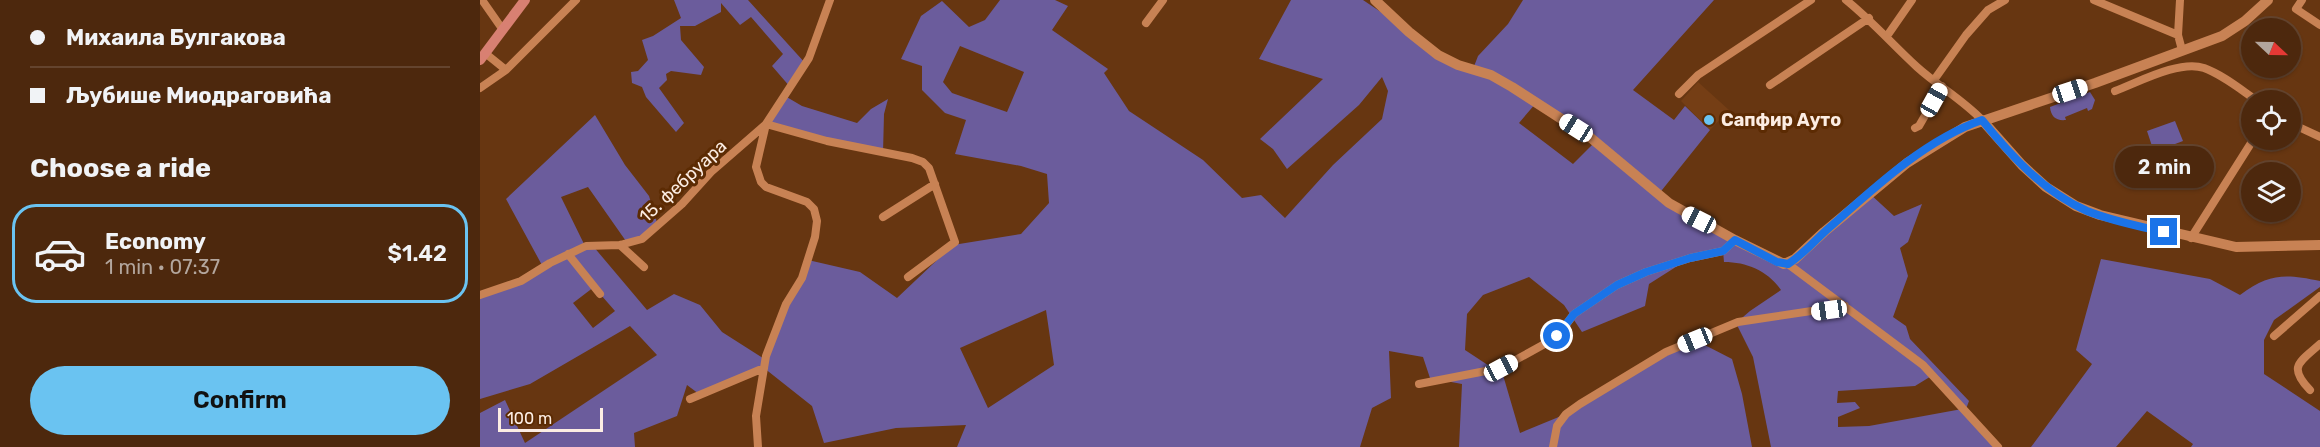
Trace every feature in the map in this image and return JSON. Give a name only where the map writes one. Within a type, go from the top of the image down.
[{"type":"main road","points":[[483,57],[525,0]]},
{"type":"street","points":[[483,0],[503,30]]},
{"type":"street","points":[[480,88],[506,70],[576,0]]},
{"type":"street","points":[[758,447],[756,416],[764,368],[779,319],[802,278],[815,237],[817,221],[814,209],[807,202],[766,187],[761,182],[756,167],[766,124],[809,58],[830,0]]},
{"type":"street","points":[[1146,23],[1164,0]]},
{"type":"street","points":[[1375,0],[1394,19],[1438,55],[1462,66],[1491,75],[1576,128],[1658,196],[1777,262],[1788,264],[1923,365],[1998,447]]},
{"type":"street","points":[[1388,0],[1394,19]]},
{"type":"street","points":[[1679,94],[1698,75],[1811,0]]},
{"type":"street","points":[[1846,0],[1869,18],[1918,67],[1982,120],[1999,141],[2037,179],[2066,200],[2087,211],[2191,238],[2243,247],[2320,245]]},
{"type":"street","points":[[1887,36],[1912,0]]},
{"type":"street","points":[[1934,80],[1966,35],[1988,10],[2004,0]]},
{"type":"street","points":[[2094,0],[2178,35]]},
{"type":"street","points":[[2180,0],[2178,35],[2182,50]]},
{"type":"street","points":[[1788,264],[1907,163],[1949,136],[1982,120],[2095,83],[2222,36],[2245,21],[2268,0]]},
{"type":"street","points":[[2302,0],[2296,9],[2320,25]]},
{"type":"street","points":[[1770,85],[1869,18]]},
{"type":"street","points":[[483,57],[506,70]]},
{"type":"street","points":[[2115,91],[2169,71],[2195,66],[2220,76],[2241,90]]},
{"type":"street","points":[[1915,128],[1919,126],[1942,86]]},
{"type":"street","points":[[766,124],[827,141],[918,160],[929,168],[956,242],[908,277]]},
{"type":"street","name":"15. фебруара","points":[[480,295],[521,281],[550,263],[585,246],[620,246],[642,239],[682,204],[711,172],[766,124]]},
{"type":"street","points":[[2301,128],[2320,137]]},
{"type":"street","points":[[2191,238],[2247,150]]},
{"type":"street","points":[[883,217],[935,184]]},
{"type":"street","points":[[1419,384],[1501,368],[1550,341],[1574,314],[1617,285],[1657,268],[1723,251],[1735,240]]},
{"type":"street","points":[[620,246],[644,267]]},
{"type":"street","points":[[568,254],[600,294]]},
{"type":"street","points":[[2274,336],[2320,296]]},
{"type":"street","points":[[1553,447],[1557,426],[1566,414],[1666,352],[1738,322],[1845,306]]},
{"type":"street","points":[[2310,390],[2298,379],[2298,368],[2300,362],[2320,344]]},
{"type":"street","points":[[690,399],[764,368]]},
{"type":"shaded area","points":[[674,0],[748,0],[806,64],[791,88],[772,66],[783,54],[751,17],[740,25],[721,3],[721,12],[695,26],[680,26],[681,40],[704,67],[701,75],[671,71],[666,74],[667,80],[659,88],[684,123],[676,132],[646,97],[642,87],[632,83],[631,72],[638,71],[648,60],[642,40],[653,36],[681,18]]},
{"type":"shaded area","points":[[1000,0],[1055,0],[1068,6],[1052,30],[1108,69],[1104,73],[1129,111],[1203,160],[1242,198],[1261,195],[1285,218],[1333,165],[1382,119],[1388,91],[1382,77],[1359,105],[1287,169],[1273,149],[1260,139],[1323,79],[1259,59],[1291,0],[1363,0],[1421,39],[1438,55],[1473,69],[1478,56],[1508,24],[1523,0],[1714,0],[1633,90],[1674,120],[1685,106],[1710,130],[1658,195],[1788,264],[1869,193],[1894,216],[1922,204],[1908,242],[1900,248],[1908,276],[1893,317],[1906,326],[1910,339],[1969,401],[1966,409],[1999,447],[1771,447],[1753,357],[1736,323],[1781,290],[1776,283],[1756,269],[1724,262],[1723,251],[1690,258],[1649,284],[1645,306],[1582,332],[1564,305],[1529,277],[1483,295],[1467,314],[1465,350],[1503,375],[1520,433],[1566,414],[1695,340],[1732,359],[1742,394],[1752,447],[1459,447],[1462,384],[1430,378],[1423,357],[1389,351],[1391,398],[1372,408],[1360,447],[957,447],[966,425],[896,428],[824,443],[812,406],[764,368],[699,394],[687,385],[677,416],[634,433],[635,447],[480,447],[480,413],[505,400],[525,443],[657,355],[630,326],[530,384],[480,399],[480,295],[543,267],[506,199],[595,115],[625,165],[649,196],[658,226],[628,244],[588,187],[561,197],[585,246],[593,246],[647,310],[674,294],[700,305],[722,332],[766,360],[808,260],[860,272],[897,298],[953,245],[1021,234],[1049,203],[1047,174],[1021,166],[955,154],[966,120],[945,113],[922,90],[922,66],[901,59],[921,16],[942,1],[969,27],[985,20]],"holes":[[[960,46],[1024,72],[1007,112],[952,93],[943,82]],[[1536,103],[1595,142],[1573,164],[1519,123]],[[594,287],[615,311],[593,328],[573,303]],[[1046,310],[1054,365],[988,408],[960,348]],[[1933,375],[1962,409],[1869,426],[1838,427],[1838,417],[1860,408],[1855,402],[1837,403],[1838,391],[1915,386]]]},
{"type":"shaded area","points":[[1698,82],[1729,110],[1710,130],[1681,101]]},
{"type":"shaded area","points":[[2090,92],[2095,100],[2092,109],[2088,111],[2087,108],[2065,117],[2066,120],[2059,120],[2053,116],[2050,107]]},
{"type":"shaded area","points":[[785,96],[802,106],[857,123],[871,109],[888,99],[884,114],[883,153],[766,124]]},
{"type":"shaded area","points":[[2175,121],[2183,141],[2154,152],[2147,131]]},
{"type":"shaded area","points":[[2101,259],[2210,279],[2240,295],[2260,283],[2278,277],[2297,277],[2320,281],[2320,287],[2274,320],[2264,340],[2264,374],[2320,411],[2320,447],[2191,447],[2193,444],[2147,411],[2116,447],[2031,447],[2092,364],[2076,350]]},
{"type":"place","name":"Сапфир Ауто","points":[[1709,120]]},
{"type":"route","points":[[1557,336],[1574,314],[1626,280],[1690,258],[1723,251],[1735,240],[1777,262],[1788,264],[1907,163],[1949,136],[1982,120],[2022,165],[2046,187],[2066,200],[2100,216],[2164,232]]}]
